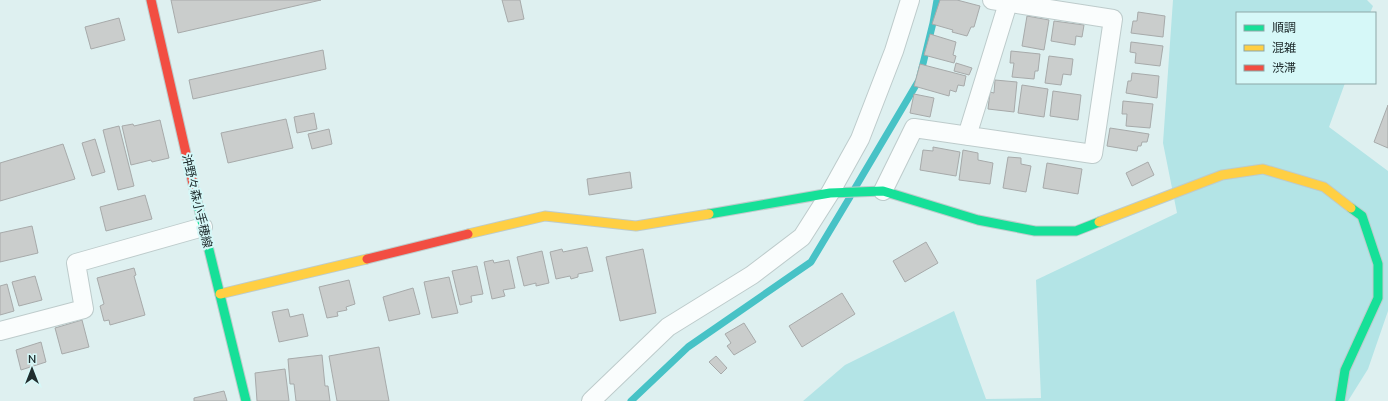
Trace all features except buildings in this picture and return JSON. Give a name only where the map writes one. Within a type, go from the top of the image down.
[{"type":"street","name":"沖野々森小手穂線","points":[[151,0],[203,227],[246,401]]},
{"type":"street","points":[[591,401],[668,327],[752,275],[802,237],[830,193],[860,138],[894,51],[910,0]]},
{"type":"street","points":[[883,191],[914,128],[967,136],[1093,154],[1113,20],[1000,1],[967,136]]},
{"type":"street","points":[[220,294],[545,216],[636,226],[830,193],[883,191],[978,220],[1035,231],[1076,231],[1222,175],[1263,168],[1324,187],[1362,216],[1378,264],[1378,298],[1345,370],[1340,401]]},
{"type":"street","points":[[0,331],[84,309],[76,263],[203,227]]},
{"type":"shaded area","points":[[1173,0],[1367,0],[1373,6],[1370,12],[1236,12],[1236,84],[1345,84],[1329,127],[1388,171],[1388,311],[1368,369],[1348,401],[803,401],[845,365],[954,311],[986,399],[1041,398],[1036,280],[1177,213],[1163,143]]},
{"type":"waterway","points":[[855,188],[919,80],[937,0]]},
{"type":"waterway","points":[[631,401],[688,347],[811,262],[850,197]]},
{"type":"traffic: fast","points":[[709,214],[830,193],[883,191],[978,220],[1035,231],[1076,231],[1099,222]]},
{"type":"traffic: fast","points":[[196,197],[246,401]]},
{"type":"traffic: fast","points":[[1340,401],[1345,370],[1378,298],[1378,264],[1362,216],[1351,208]]},
{"type":"traffic: slow","points":[[1099,222],[1222,175],[1263,169],[1324,187],[1351,208]]},
{"type":"traffic: slow","points":[[468,234],[545,216],[636,226],[709,214]]},
{"type":"traffic: slow","points":[[220,294],[367,259]]},
{"type":"traffic: jam","points":[[151,0],[196,197]]},
{"type":"traffic: jam","points":[[367,259],[468,234]]}]
